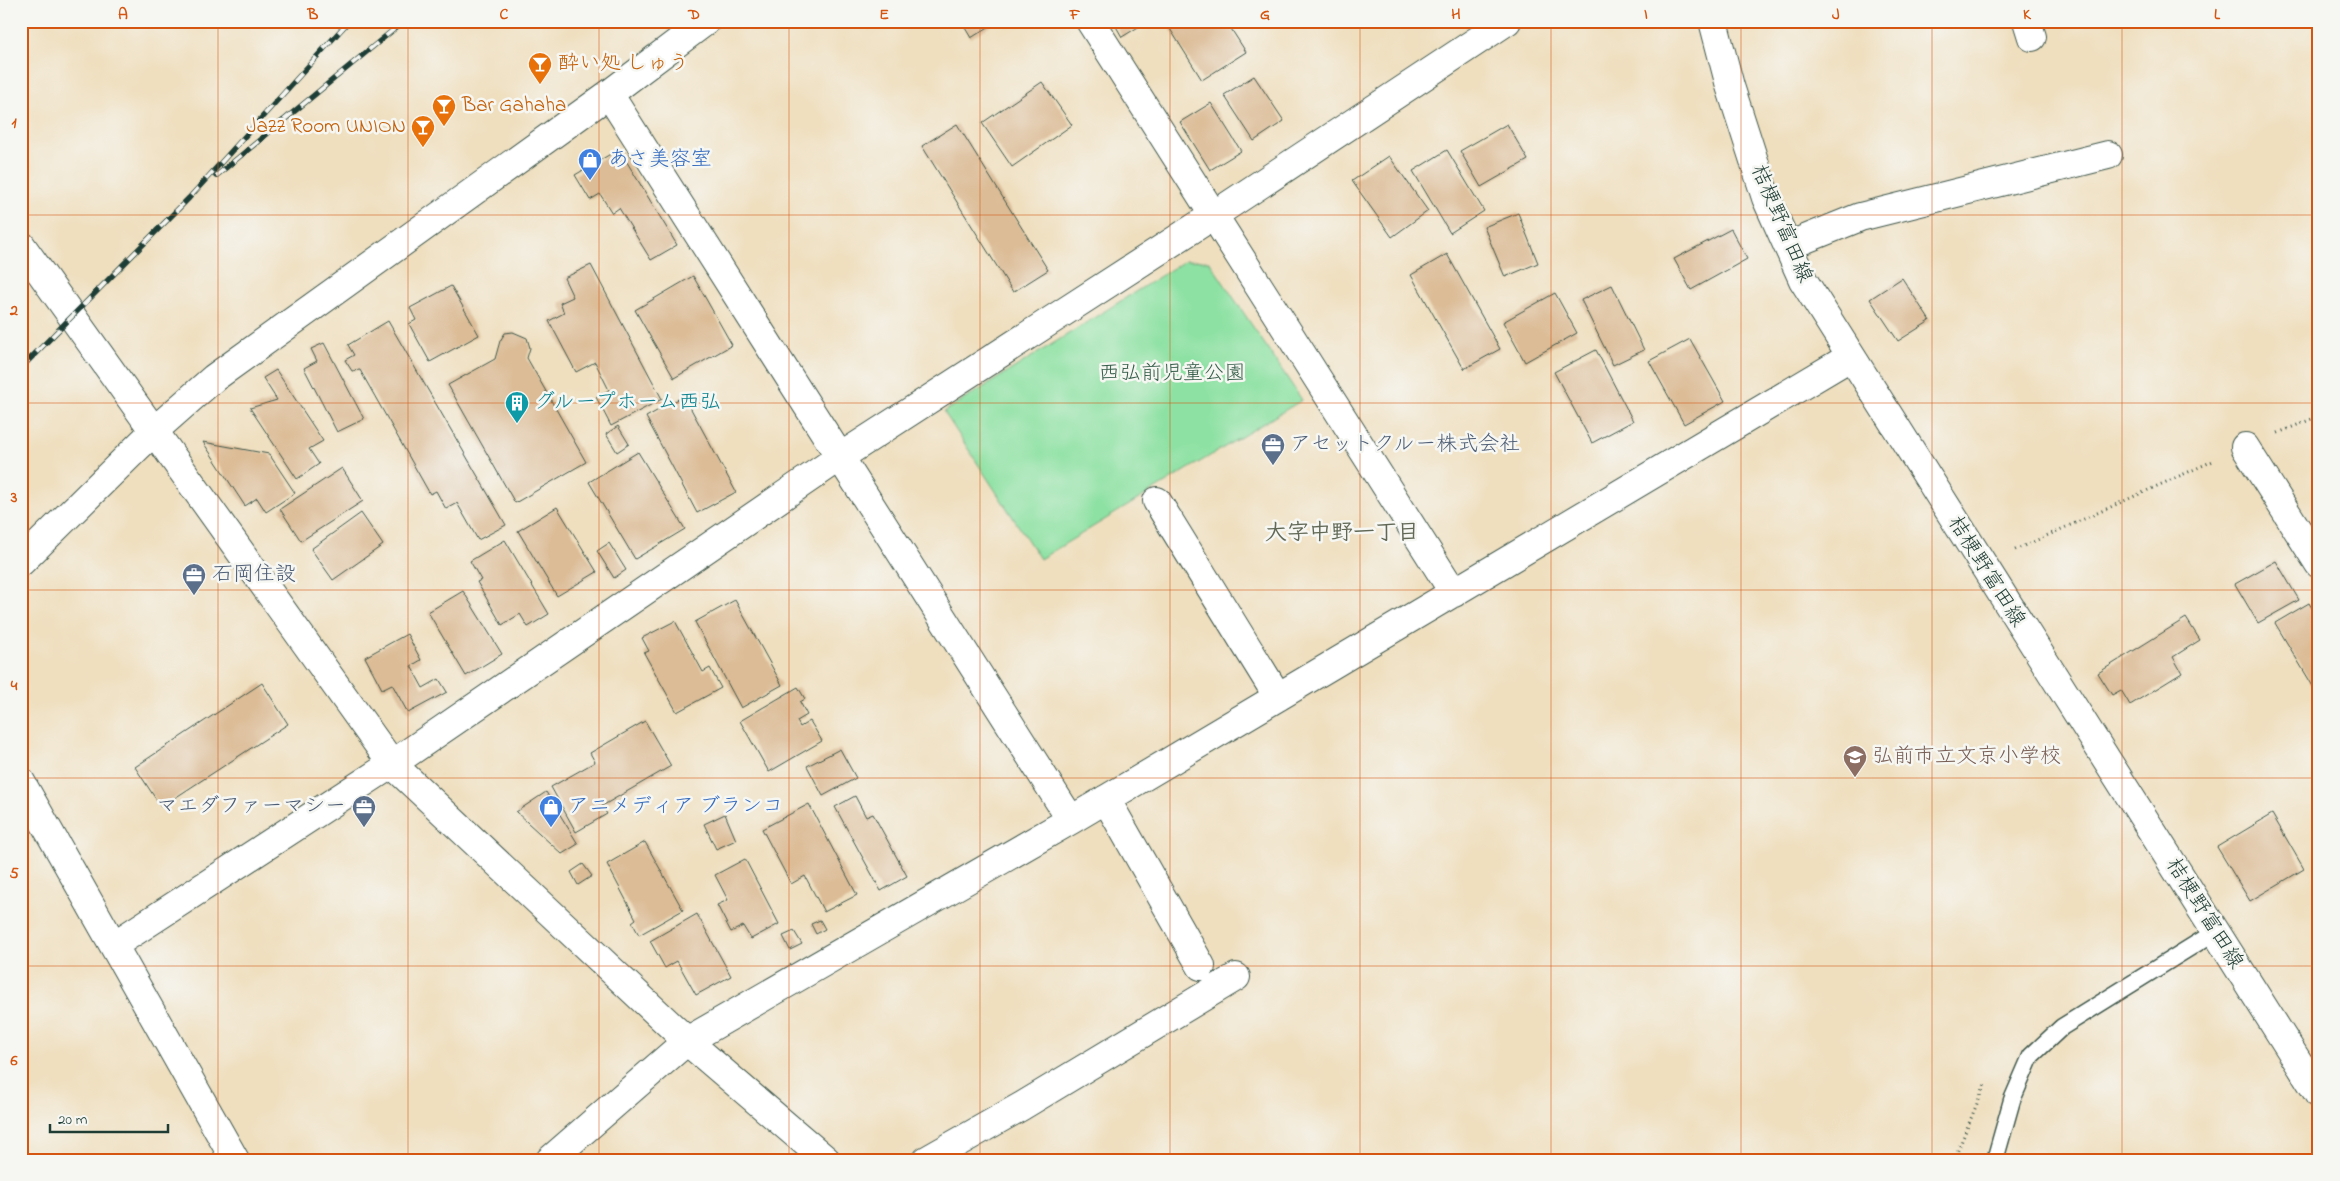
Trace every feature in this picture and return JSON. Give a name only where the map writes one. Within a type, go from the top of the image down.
[{"type":"street","points":[[21,562],[155,430],[214,378],[609,94],[706,21]]},
{"type":"street","points":[[1090,21],[1454,593]]},
{"type":"street","points":[[114,945],[392,764],[840,456],[1214,215],[1507,21]]},
{"type":"street","name":"桔梗野富田線","points":[[1713,21],[1730,86],[1766,198],[1803,280],[1981,564],[2319,1095]]},
{"type":"street","points":[[609,94],[1071,820]]},
{"type":"street","points":[[1788,246],[1860,217],[2108,155]]},
{"type":"street","points":[[21,245],[392,764],[687,1041],[826,1160]]},
{"type":"street","points":[[550,1160],[687,1041],[1106,800],[1850,357]]},
{"type":"street","points":[[2245,447],[2319,564]]},
{"type":"street","points":[[1157,501],[1278,697]]},
{"type":"street","points":[[21,782],[235,1160]]},
{"type":"street","points":[[1106,800],[1201,966]]},
{"type":"street","points":[[928,1160],[1022,1106],[1236,977]]},
{"type":"lane","points":[[1995,1160],[2012,1100],[2031,1056],[2062,1027],[2215,932]]},
{"type":"path","points":[[1981,564],[2319,416]]},
{"type":"green space","name":"西弘前児童公園","points":[[1186,260],[1209,261],[1302,400],[1040,559],[944,412]]},
{"type":"building","points":[[961,21],[998,21],[971,38]]},
{"type":"building","points":[[1113,21],[1148,21],[1122,37]]},
{"type":"building","points":[[1170,21],[1226,21],[1246,52],[1202,80],[1167,24]]},
{"type":"building","points":[[1426,21],[1437,21],[1429,26]]},
{"type":"building","points":[[1254,76],[1284,121],[1254,141],[1224,95]]},
{"type":"building","points":[[1042,82],[1072,125],[1012,167],[982,123]]},
{"type":"building","points":[[1211,103],[1241,151],[1210,170],[1180,122]]},
{"type":"building","points":[[957,124],[1048,270],[1013,292],[922,146]]},
{"type":"building","points":[[1507,124],[1528,160],[1481,187],[1460,151]]},
{"type":"building","points":[[619,149],[677,245],[651,260],[619,208],[612,213],[600,194],[590,200],[575,175]]},
{"type":"building","points":[[1447,150],[1484,211],[1450,233],[1413,171]]},
{"type":"building","points":[[1389,156],[1428,211],[1392,237],[1352,181]]},
{"type":"building","points":[[1518,213],[1538,263],[1505,277],[1484,227]]},
{"type":"building","points":[[1731,229],[1747,259],[1691,290],[1674,259]]},
{"type":"building","points":[[1447,254],[1500,349],[1464,369],[1411,275]]},
{"type":"building","points":[[591,265],[662,399],[611,426],[596,397],[609,390],[595,362],[576,372],[549,321],[564,313],[560,303],[573,297],[564,278]]},
{"type":"building","points":[[693,276],[732,345],[674,378],[635,310]]},
{"type":"building","points":[[1902,278],[1930,321],[1898,341],[1870,299]]},
{"type":"building","points":[[1612,285],[1644,350],[1613,365],[1581,300]]},
{"type":"building","points":[[451,286],[479,335],[430,362],[409,324],[416,320],[410,308]]},
{"type":"building","points":[[1555,293],[1577,333],[1525,362],[1503,322]]},
{"type":"building","points":[[388,321],[506,525],[478,540],[457,503],[446,509],[436,491],[430,494],[360,370],[352,371],[345,360],[354,355],[348,345]]},
{"type":"building","name":"グループホーム西弘","points":[[513,332],[527,338],[530,348],[527,358],[586,462],[515,503],[448,385],[495,359],[500,341],[505,333]]},
{"type":"building","points":[[1690,339],[1725,401],[1684,424],[1649,361]]},
{"type":"building","points":[[324,343],[364,419],[337,432],[304,368],[317,361],[311,349]]},
{"type":"building","points":[[1596,350],[1633,421],[1592,443],[1554,372]]},
{"type":"building","points":[[276,370],[323,441],[309,449],[319,464],[297,479],[250,408],[277,400],[263,378]]},
{"type":"building","points":[[684,396],[736,492],[697,513],[646,417]]},
{"type":"building","points":[[618,426],[629,444],[617,452],[606,434]]},
{"type":"building","points":[[203,442],[269,454],[295,493],[266,512],[257,498],[245,506]]},
{"type":"building","points":[[638,452],[685,529],[635,559],[589,482]]},
{"type":"building","points":[[342,468],[363,501],[301,541],[280,509]]},
{"type":"building","points":[[557,507],[597,572],[557,596],[518,531]]},
{"type":"building","points":[[361,513],[383,545],[333,580],[311,549]]},
{"type":"building","points":[[505,540],[549,614],[528,627],[520,614],[502,625],[477,582],[481,580],[470,561]]},
{"type":"building","points":[[609,543],[626,570],[614,578],[597,551]]},
{"type":"building","points":[[2276,561],[2299,600],[2258,623],[2235,584]]},
{"type":"building","points":[[463,591],[502,654],[466,676],[428,612]]},
{"type":"building","points":[[735,600],[782,685],[741,708],[695,622]]},
{"type":"building","points":[[2309,603],[2319,620],[2319,685],[2314,688],[2275,623]]},
{"type":"building","points":[[2186,618],[2200,640],[2173,657],[2182,673],[2130,705],[2121,690],[2112,695],[2098,673]]},
{"type":"building","points":[[675,621],[703,672],[710,668],[721,688],[677,712],[644,653],[649,651],[642,638]]},
{"type":"building","points":[[407,634],[421,660],[411,666],[423,688],[439,679],[447,692],[408,713],[392,684],[382,689],[365,657]]},
{"type":"building","points":[[262,683],[288,724],[161,807],[135,767]]},
{"type":"building","points":[[798,687],[805,699],[800,702],[807,715],[797,721],[800,727],[810,721],[822,741],[769,772],[740,721]]},
{"type":"building","points":[[645,721],[671,766],[602,806],[607,814],[576,832],[551,787],[595,762],[590,753]]},
{"type":"building","points":[[840,749],[856,778],[823,796],[807,766]]},
{"type":"building","name":"アニメディア ブランコ","points":[[546,792],[578,844],[562,854],[516,812]]},
{"type":"building","points":[[855,796],[866,817],[873,814],[907,876],[881,891],[835,807]]},
{"type":"building","points":[[809,804],[857,895],[824,912],[805,876],[791,884],[762,829]]},
{"type":"building","points":[[725,814],[736,840],[716,849],[704,824]]},
{"type":"building","points":[[2272,814],[2304,869],[2250,901],[2217,847]]},
{"type":"building","points":[[645,842],[683,910],[639,935],[632,922],[636,919],[607,864]]},
{"type":"building","points":[[745,859],[779,924],[751,939],[743,926],[731,932],[717,905],[728,900],[715,875]]},
{"type":"building","points":[[583,864],[592,876],[578,885],[571,872]]},
{"type":"building","points":[[697,914],[731,976],[696,995],[677,961],[665,968],[650,941]]},
{"type":"building","points":[[820,920],[825,929],[816,934],[811,924]]},
{"type":"building","points":[[794,931],[802,944],[790,950],[783,936]]},
{"type":"railway","points":[[21,368],[189,198],[349,21]]},
{"type":"railway","points":[[216,176],[404,21]]},
{"type":"place","name":"酔い処 しゅう","points":[[540,85]]},
{"type":"place","name":"Bar Gahaha","points":[[444,127]]},
{"type":"place","name":"Jazz Room UNION","points":[[423,148]]},
{"type":"place","name":"あさ美容室","points":[[590,181]]},
{"type":"place","name":"グループホーム西弘","points":[[517,424]]},
{"type":"place","name":"アセットクルー株式会社","points":[[1273,466]]},
{"type":"place","name":"石岡住設","points":[[194,596]]},
{"type":"place","name":"弘前市立文京小学校","points":[[1855,778]]},
{"type":"place","name":"マエダファーマシー","points":[[364,828]]},
{"type":"place","name":"アニメディア ブランコ","points":[[551,828]]},
{"type":"district","name":"大字中野一丁目","points":[[1342,534]]}]
